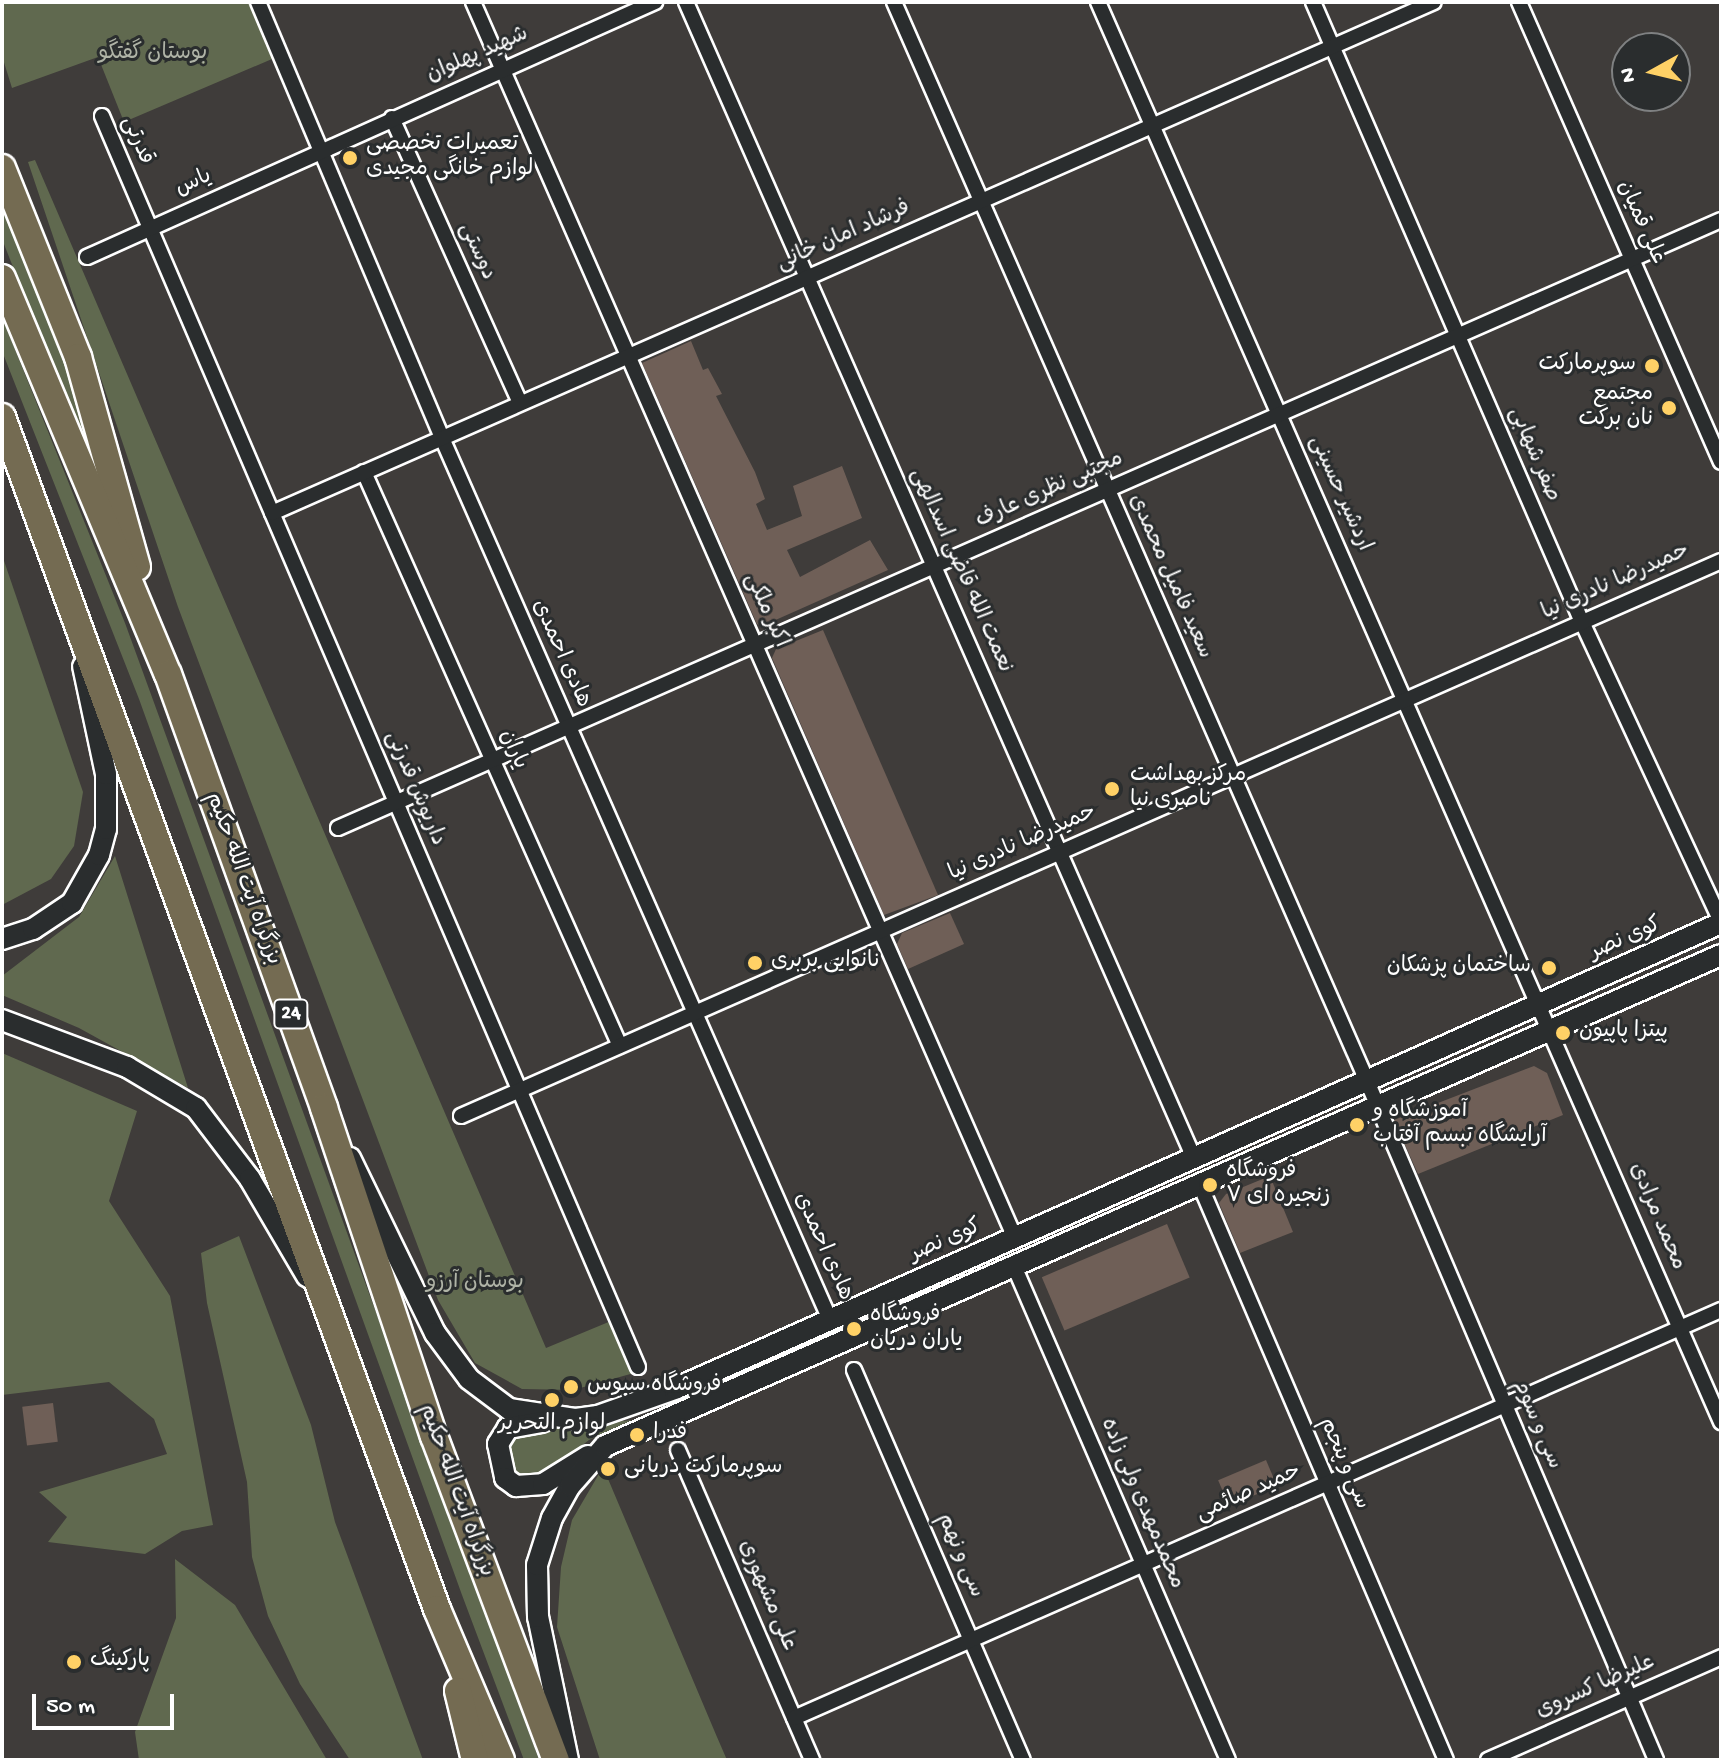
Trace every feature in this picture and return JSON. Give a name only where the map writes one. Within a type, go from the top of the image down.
[{"type":"highway","points":[[2,168],[78,357],[168,674]]},
{"type":"highway","name":"بزرگراه آیت الله حکیم","points":[[2,278],[168,674],[324,1108],[434,1436],[556,1760]]},
{"type":"highway","points":[[2,417],[74,623],[340,1331],[437,1609],[501,1760]]},
{"type":"highway","points":[[2,468],[74,623]]},
{"type":"highway","points":[[437,1609],[475,1760]]},
{"type":"main road","points":[[2,939],[33,929],[72,903],[90,878],[106,829],[106,774],[74,623]]},
{"type":"main road","name":"کوی نصر","points":[[324,1108],[450,1358],[489,1398],[509,1409],[576,1419],[622,1411],[1721,923]]},
{"type":"main road","points":[[576,1419],[508,1428],[498,1444],[505,1478],[530,1488],[605,1446],[1721,955]]},
{"type":"main road","points":[[2,1020],[127,1067],[196,1108],[250,1179],[340,1331]]},
{"type":"main road","points":[[568,1760],[538,1617],[537,1565],[558,1507],[605,1446]]},
{"type":"street","name":"هادی احمدی","points":[[258,2],[442,438],[830,1320]]},
{"type":"street","name":"اکبر ملکی","points":[[473,2],[1015,1238]]},
{"type":"street","name":"شهید پهلوان","points":[[319,151],[655,2]]},
{"type":"street","name":"نعمت الله قاضی اسدالهی","points":[[686,2],[1194,1158]]},
{"type":"street","name":"سعید فامیل محمدی","points":[[894,2],[1367,1081]]},
{"type":"street","name":"اردشیر حسینی","points":[[1098,2],[1540,1004]]},
{"type":"street","name":"صفر شهابی","points":[[1313,2],[1582,622],[1721,923]]},
{"type":"street","name":"فرشاد امان خانی","points":[[272,513],[1434,2]]},
{"type":"street","name":"علی قمیان","points":[[1519,2],[1721,462]]},
{"type":"street","name":"قدرتی","points":[[102,116],[149,228]]},
{"type":"street","name":"دوستی","points":[[392,118],[520,403]]},
{"type":"street","name":"یاس","points":[[87,257],[319,151]]},
{"type":"street","name":"مجتبی نظری عارف","points":[[338,828],[1721,220]]},
{"type":"street","name":"داریوش قدرتی","points":[[149,228],[638,1367]]},
{"type":"street","name":"یاران","points":[[364,472],[620,1046]]},
{"type":"street","name":"حمیدرضا نادری نیا","points":[[461,1116],[1721,561]]},
{"type":"street","name":"محمد مرادی","points":[[1540,1004],[1721,1422]]},
{"type":"street","name":"سی و سوم","points":[[1367,1081],[1374,1108],[1656,1760]]},
{"type":"street","name":"سی و پنجم","points":[[1200,1185],[1446,1760]]},
{"type":"street","name":"محمدمهدی ولی زاده","points":[[1014,1266],[1228,1760]]},
{"type":"street","name":"حمید صائمی","points":[[794,1718],[1721,1310]]},
{"type":"street","name":"سی و نهم","points":[[854,1370],[1023,1760]]},
{"type":"street","name":"علی مشهوری","points":[[678,1450],[812,1760]]},
{"type":"street","name":"علیرضا کسروی","points":[[1488,1760],[1721,1657]]},
{"type":"green space","name":"بوستان گفتگو","points":[[2,2],[251,2],[272,59],[124,122],[98,57],[12,88],[2,56]]},
{"type":"green space","name":"بوستان آرزو","points":[[35,160],[546,1348],[611,1321],[634,1373],[573,1390],[522,1389],[475,1363],[438,1300],[178,607],[28,162]]},
{"type":"green space","points":[[2,192],[68,357],[131,568],[2,239]]},
{"type":"green space","points":[[2,317],[125,623],[539,1760],[524,1760],[462,1595],[139,699],[2,351]]},
{"type":"green space","points":[[2,555],[83,792],[74,846],[51,879],[2,905]]},
{"type":"green space","points":[[115,856],[188,1088],[79,1028],[2,995],[2,976],[79,917]]},
{"type":"green space","points":[[2,1053],[137,1111],[109,1201],[170,1296],[213,1525],[182,1531],[145,1554],[48,1542],[67,1517],[39,1492],[167,1454],[154,1419],[109,1382],[2,1395]]},
{"type":"green space","points":[[239,1236],[311,1425],[335,1522],[423,1760],[350,1760],[300,1684],[268,1616],[252,1557],[247,1482],[207,1303],[201,1253]]},
{"type":"green space","points":[[632,1420],[589,1440],[545,1474],[521,1476],[511,1467],[509,1445],[525,1431]]},
{"type":"green space","points":[[603,1467],[727,1760],[600,1760],[557,1627],[561,1567],[572,1520]]},
{"type":"green space","points":[[175,1559],[235,1605],[327,1760],[139,1760],[135,1732],[176,1618]]},
{"type":"building","points":[[691,341],[703,370],[708,368],[722,394],[716,396],[755,472],[765,499],[756,504],[767,530],[802,516],[793,486],[842,466],[862,518],[787,550],[800,577],[870,540],[888,570],[762,626],[757,624],[642,363]]},
{"type":"building","points":[[823,630],[938,895],[884,915],[772,658],[776,649]]},
{"type":"building","points":[[950,913],[964,944],[908,969],[897,944],[902,933]]},
{"type":"building","points":[[1534,1066],[1547,1073],[1563,1115],[1418,1174],[1394,1120]]},
{"type":"building","points":[[1270,1176],[1293,1232],[1240,1253],[1219,1203],[1226,1194]]},
{"type":"building","points":[[1167,1224],[1190,1277],[1064,1331],[1042,1277]]},
{"type":"building","points":[[53,1403],[58,1442],[27,1445],[22,1407]]},
{"type":"building","points":[[1266,1460],[1277,1486],[1229,1506],[1218,1480]]},
{"type":"place","name":"تعمیرات تخصصی لوازم خانگی مجیدی","points":[[350,158]]},
{"type":"place","name":"سوپرمارکت","points":[[1652,366]]},
{"type":"place","name":"مجتمع نان برکت","points":[[1669,408]]},
{"type":"place","name":"مرکز بهداشت ناصری نیا","points":[[1112,789]]},
{"type":"place","name":"نانوایی بربری","points":[[755,963]]},
{"type":"place","name":"ساختمان پزشکان","points":[[1549,968]]},
{"type":"place","name":"پیتزا پاپیون","points":[[1563,1033]]},
{"type":"place","name":"آموزشگاه و آرایشگاه تبسم آفتاب","points":[[1357,1125]]},
{"type":"place","name":"فروشگاه زنجیره ای ۷","points":[[1210,1185]]},
{"type":"place","name":"فروشگاه یاران دریان","points":[[854,1329]]},
{"type":"place","name":"فروشگاه سبوس","points":[[571,1387]]},
{"type":"place","name":"لوازم التحریر","points":[[552,1400]]},
{"type":"place","name":"فدرا","points":[[637,1435]]},
{"type":"place","name":"سوپرمارکت دریانی","points":[[608,1469]]},
{"type":"place","name":"پارکینگ","points":[[74,1662]]}]
